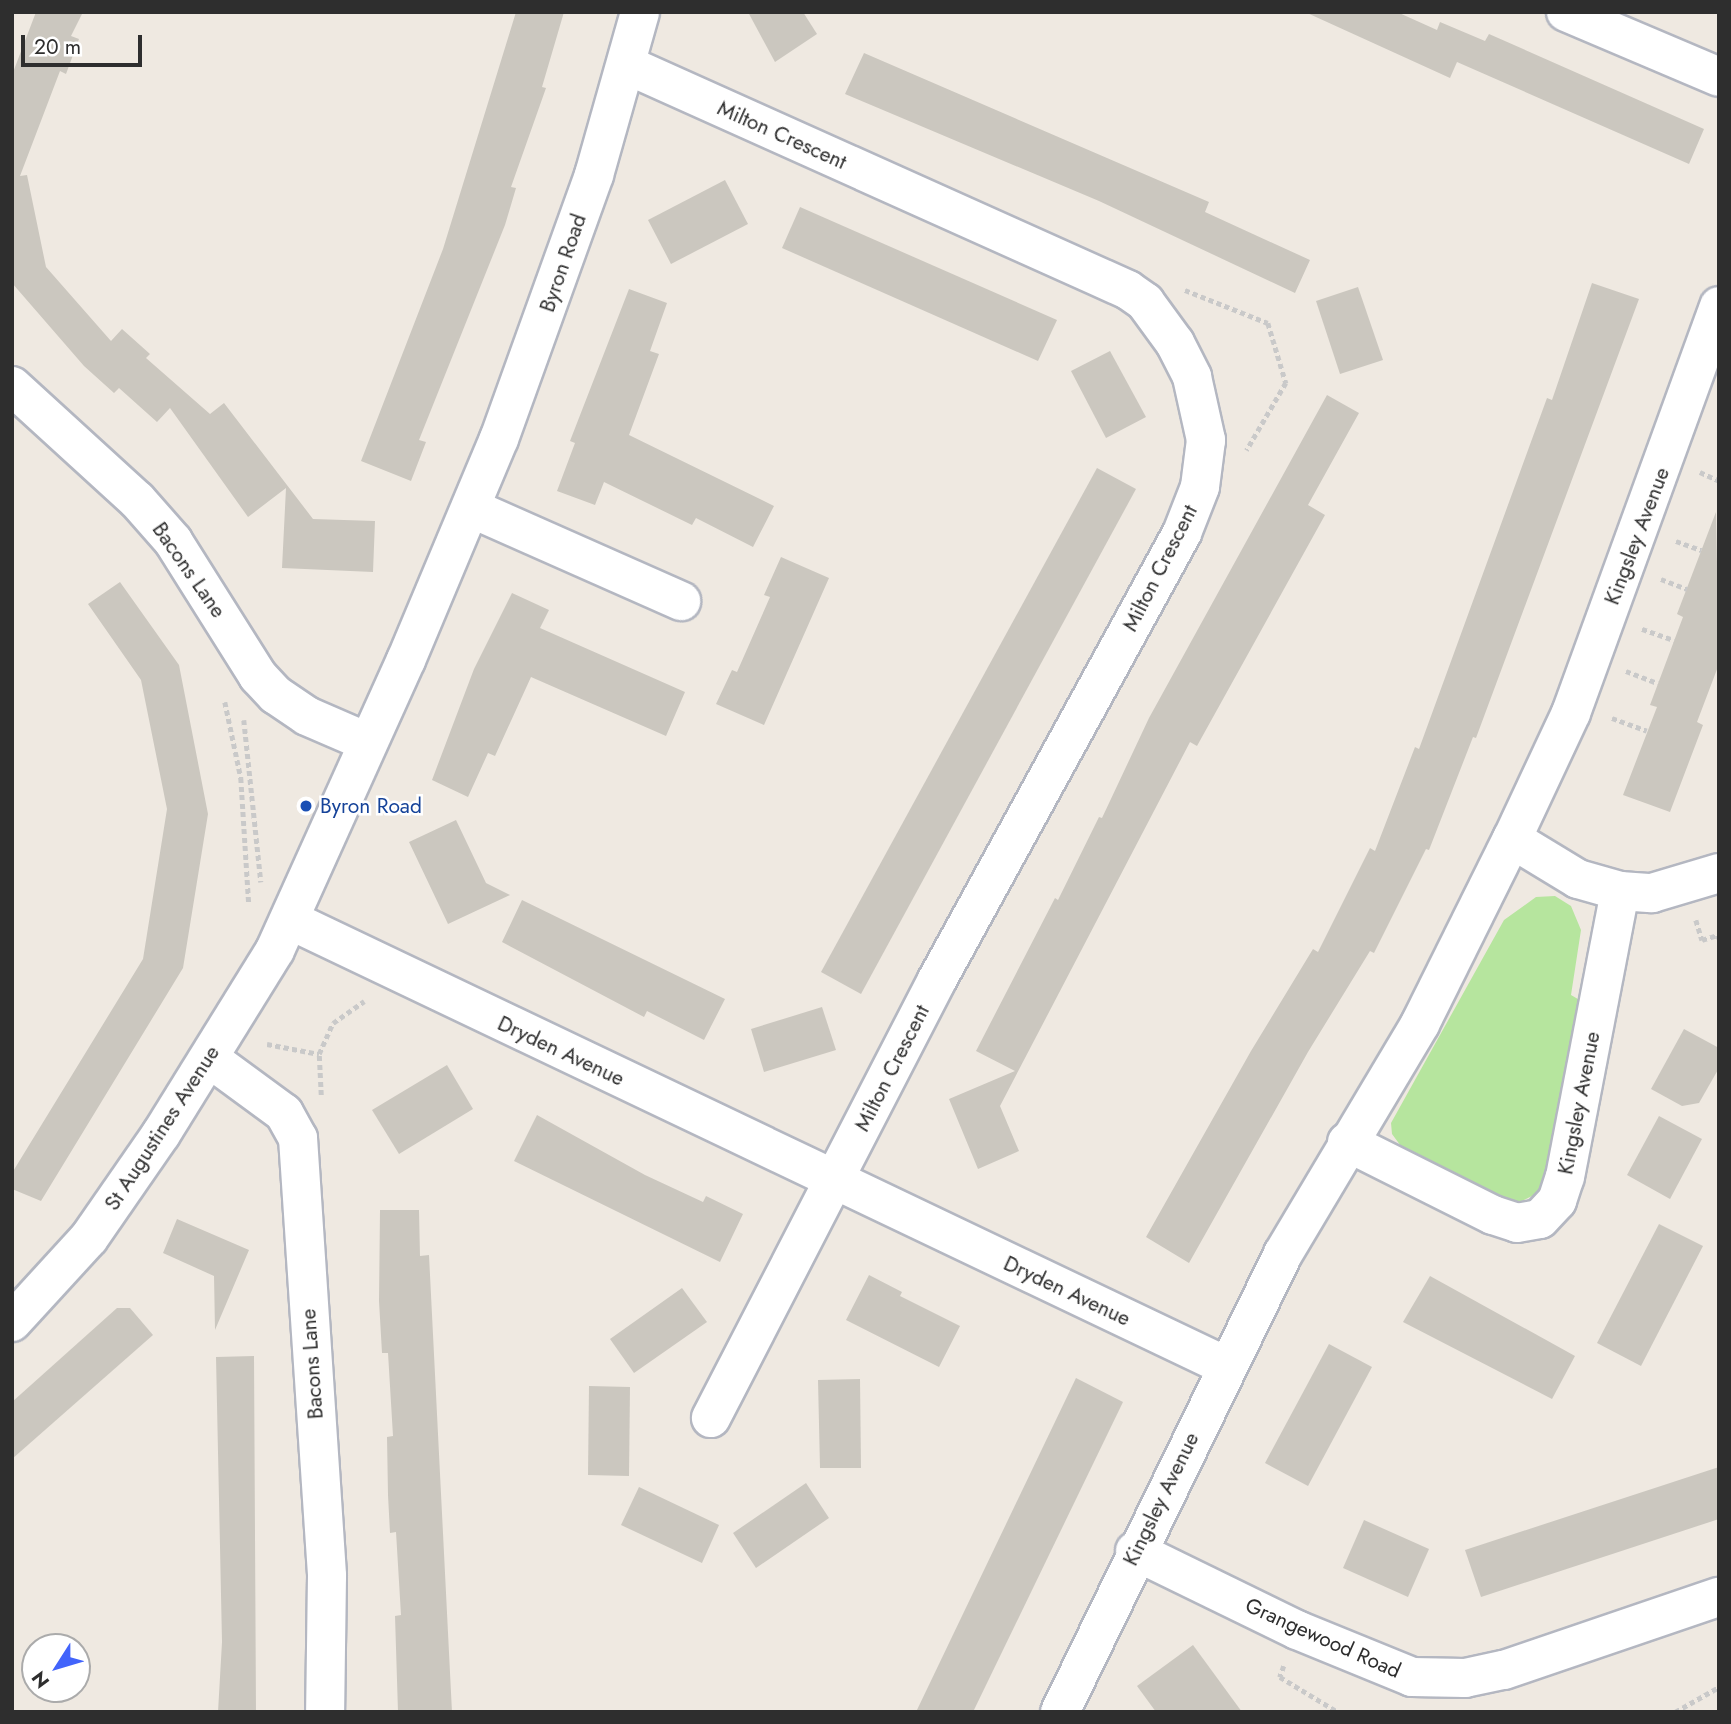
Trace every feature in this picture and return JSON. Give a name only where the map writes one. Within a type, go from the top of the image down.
[{"type":"street","name":"Byron Road","points":[[283,935],[471,508],[536,344],[627,65],[640,12]]},
{"type":"street","points":[[1566,12],[1719,77]]},
{"type":"street","name":"Milton Crescent","points":[[627,65],[1128,290],[1145,302],[1175,343],[1203,413],[1206,463],[1182,533],[937,980],[833,1181]]},
{"type":"street","name":"Kingsley Avenue","points":[[1060,1712],[1226,1366],[1347,1142],[1420,1024],[1512,839],[1571,713],[1719,306]]},
{"type":"street","name":"Bacons Lane","points":[[12,386],[137,500],[173,541],[258,676],[276,695],[307,716],[367,742]]},
{"type":"street","points":[[471,508],[681,601]]},
{"type":"street","points":[[1512,839],[1578,879],[1620,891],[1653,893],[1719,873]]},
{"type":"street","name":"Kingsley Avenue","points":[[1347,1142],[1493,1215],[1517,1223],[1540,1219],[1557,1201],[1565,1177],[1620,891]]},
{"type":"street","name":"Dryden Avenue","points":[[283,935],[399,971],[833,1181],[1226,1366]]},
{"type":"street","name":"St Augustines Avenue","points":[[12,1322],[89,1238],[209,1058],[283,935]]},
{"type":"street","name":"Bacons Lane","points":[[209,1058],[242,1078],[284,1113],[298,1138],[327,1576],[326,1712]]},
{"type":"street","points":[[711,1418],[833,1181]]},
{"type":"street","name":"Grangewood Road","points":[[1135,1551],[1297,1630],[1412,1677],[1465,1678],[1504,1670],[1719,1597]]},
{"type":"path","points":[[1666,538],[1701,550]]},
{"type":"path","points":[[1651,575],[1687,589]]},
{"type":"path","points":[[1632,625],[1674,640]]},
{"type":"path","points":[[1615,667],[1658,683]]},
{"type":"path","points":[[224,697],[243,803],[251,880],[247,931],[283,935]]},
{"type":"path","points":[[242,709],[261,889]]},
{"type":"path","points":[[1610,717],[1647,731]]},
{"type":"path","points":[[1692,907],[1702,940],[1717,935],[1718,938]]},
{"type":"path","points":[[298,1138],[323,1127],[319,1054],[332,1023],[350,1007],[369,998],[386,1001],[399,971]]},
{"type":"path","points":[[242,1078],[268,1042],[319,1054]]},
{"type":"path","points":[[1675,1712],[1719,1687]]},
{"type":"green space","points":[[1555,896],[1571,906],[1581,930],[1571,995],[1583,1002],[1549,1179],[1534,1195],[1518,1203],[1502,1202],[1406,1153],[1392,1134],[1391,1123],[1504,920],[1536,897]]},
{"type":"building","points":[[36,12],[83,12],[71,36],[79,39],[66,74],[60,71],[20,176],[27,175],[46,267],[111,341],[122,329],[150,354],[146,358],[210,414],[224,403],[313,519],[375,521],[373,572],[282,568],[286,488],[248,517],[170,408],[157,422],[119,388],[114,393],[84,366],[12,283],[12,75]]},
{"type":"building","points":[[516,12],[564,12],[542,87],[546,88],[511,187],[516,188],[505,225],[419,440],[426,442],[411,481],[361,461],[443,249]]},
{"type":"building","points":[[748,12],[803,12],[817,34],[775,62]]},
{"type":"building","points":[[1305,12],[1397,12],[1437,30],[1440,22],[1485,41],[1489,34],[1704,129],[1689,164],[1457,62],[1450,78]]},
{"type":"building","points":[[864,53],[1209,202],[1205,212],[1310,260],[1295,293],[1099,201],[845,94]]},
{"type":"building","points":[[725,180],[748,224],[671,264],[648,220]]},
{"type":"building","points":[[800,207],[1057,320],[1038,361],[782,248]]},
{"type":"building","points":[[1592,283],[1639,299],[1476,738],[1473,737],[1429,850],[1426,849],[1374,953],[1370,951],[1308,1052],[1189,1263],[1146,1237],[1251,1051],[1313,949],[1318,952],[1370,848],[1375,851],[1415,747],[1419,749],[1547,398],[1552,400]]},
{"type":"building","points":[[1358,287],[1383,360],[1340,374],[1316,301]]},
{"type":"building","points":[[629,289],[667,303],[650,351],[659,354],[629,435],[774,506],[753,547],[696,518],[692,525],[604,482],[595,505],[557,491],[575,443],[570,441]]},
{"type":"building","points":[[1110,351],[1146,417],[1106,438],[1071,371]]},
{"type":"building","points":[[1327,395],[1359,413],[1308,505],[1325,515],[1197,746],[1190,742],[1000,1106],[1019,1151],[978,1169],[949,1099],[1015,1071],[976,1051],[1055,898],[1058,900],[1099,817],[1102,818],[1149,718]]},
{"type":"building","points":[[1097,468],[1136,489],[861,994],[821,972]]},
{"type":"building","points":[[1716,512],[1719,664],[1697,722],[1703,725],[1670,812],[1623,795],[1657,707],[1650,705],[1683,617],[1677,614]]},
{"type":"building","points":[[781,557],[829,578],[764,725],[716,704],[732,670],[737,672],[770,597],[764,595]]},
{"type":"building","points":[[120,582],[179,665],[208,814],[183,968],[41,1201],[12,1189],[12,1173],[143,959],[167,809],[141,680],[88,604]]},
{"type":"building","points":[[512,593],[549,610],[540,628],[685,692],[666,736],[531,677],[495,756],[488,753],[468,797],[432,780],[474,669]]},
{"type":"building","points":[[456,820],[486,883],[510,895],[448,924],[409,842]]},
{"type":"building","points":[[522,900],[725,999],[704,1040],[647,1011],[644,1017],[502,942]]},
{"type":"building","points":[[822,1007],[836,1050],[764,1072],[751,1029]]},
{"type":"building","points":[[1684,1029],[1719,1048],[1719,1068],[1699,1103],[1682,1106],[1651,1089]]},
{"type":"building","points":[[447,1065],[473,1109],[399,1154],[372,1110]]},
{"type":"building","points":[[537,1115],[645,1175],[703,1202],[706,1196],[743,1214],[720,1262],[514,1161]]},
{"type":"building","points":[[1659,1116],[1702,1139],[1670,1199],[1627,1175]]},
{"type":"building","points":[[380,1210],[419,1210],[420,1256],[429,1255],[452,1712],[398,1712],[395,1616],[401,1615],[396,1532],[390,1533],[388,1495],[387,1437],[393,1436],[388,1353],[382,1353],[379,1301]]},
{"type":"building","points":[[177,1219],[249,1250],[215,1330],[214,1276],[163,1253]]},
{"type":"building","points":[[1659,1224],[1703,1246],[1641,1366],[1597,1343]]},
{"type":"building","points":[[869,1275],[902,1292],[900,1296],[960,1326],[939,1367],[846,1320]]},
{"type":"building","points":[[1430,1276],[1575,1356],[1552,1399],[1403,1322]]},
{"type":"building","points":[[682,1288],[707,1322],[634,1373],[610,1339]]},
{"type":"building","points":[[117,1308],[130,1308],[153,1335],[12,1459],[12,1402]]},
{"type":"building","points":[[1329,1344],[1372,1367],[1308,1486],[1265,1463]]},
{"type":"building","points":[[254,1356],[256,1712],[218,1712],[222,1642],[216,1357]]},
{"type":"building","points":[[1076,1378],[1123,1402],[973,1712],[916,1712]]},
{"type":"building","points":[[860,1379],[861,1468],[820,1468],[818,1380]]},
{"type":"building","points":[[589,1386],[630,1387],[629,1476],[588,1475]]},
{"type":"building","points":[[1719,1467],[1719,1519],[1481,1597],[1465,1550]]},
{"type":"building","points":[[806,1483],[829,1518],[756,1568],[733,1533]]},
{"type":"building","points":[[639,1487],[719,1525],[702,1563],[621,1525]]},
{"type":"building","points":[[1364,1520],[1429,1549],[1408,1597],[1343,1568]]},
{"type":"building","points":[[1193,1645],[1242,1712],[1156,1712],[1137,1686]]},
{"type":"place","name":"Byron Road","points":[[306,806]]}]
